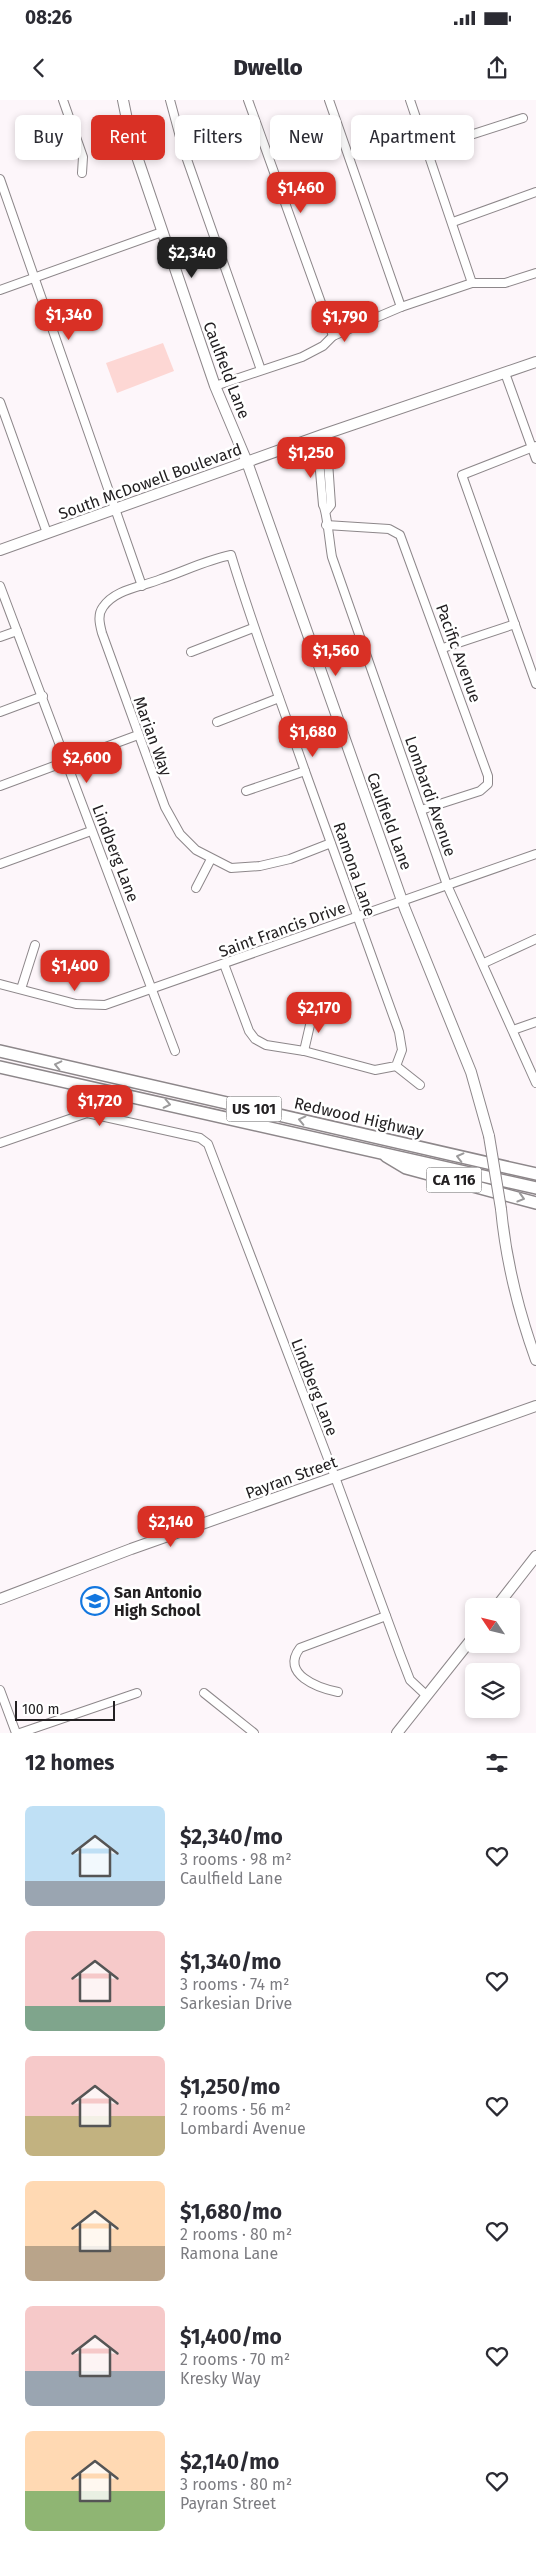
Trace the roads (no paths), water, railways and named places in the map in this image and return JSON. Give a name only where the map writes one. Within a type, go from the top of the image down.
[{"type":"highway","name":"Redwood Highway","points":[[0,1051],[536,1173]]},
{"type":"highway","name":"Redwood Highway","points":[[0,1067],[376,1150],[536,1188]]},
{"type":"highway","name":"CA 116","points":[[376,1150],[406,1168],[536,1203]]},
{"type":"main road","name":"Caulfield Lane","points":[[123,100],[131,139],[215,386],[247,462],[402,900],[471,1072],[489,1136],[510,1270],[523,1323],[536,1360]]},
{"type":"main road","name":"South McDowell Boulevard","points":[[0,550],[320,436],[536,362]]},
{"type":"main road","name":"Payran Street","points":[[0,1599],[536,1406]]},
{"type":"main road","points":[[503,1598],[536,1556]]},
{"type":"main road","points":[[396,1733],[465,1647]]},
{"type":"street","points":[[63,100],[83,157],[82,174]]},
{"type":"street","points":[[170,100],[183,148],[262,370]]},
{"type":"street","points":[[248,100],[333,336]]},
{"type":"street","points":[[329,100],[401,307]]},
{"type":"street","points":[[410,100],[415,115]]},
{"type":"street","points":[[474,134],[523,118]]},
{"type":"street","points":[[431,160],[472,283]]},
{"type":"street","points":[[0,179],[113,498],[115,509],[142,586]]},
{"type":"street","points":[[453,222],[536,192]]},
{"type":"street","points":[[0,290],[162,232]]},
{"type":"street","points":[[215,386],[302,357],[323,346],[333,336],[401,307],[472,283],[505,283],[536,273]]},
{"type":"street","points":[[505,373],[534,447],[536,459]]},
{"type":"street","points":[[0,402],[47,533]]},
{"type":"street","name":"Lombardi Avenue","points":[[320,436],[327,447],[331,505],[327,510],[326,525],[332,557],[447,885],[484,963],[536,1083]]},
{"type":"street","points":[[534,447],[462,475],[536,684]]},
{"type":"street","name":"Pacific Avenue","points":[[326,525],[389,528],[400,534],[488,776],[488,784],[480,791],[421,810]]},
{"type":"street","name":"Ramona Lane","points":[[142,586],[191,566],[231,555],[253,628],[399,1032],[402,1050],[396,1066]]},
{"type":"street","name":"Lindberg Lane","points":[[0,586],[68,762],[91,831],[127,922],[150,990],[174,1051]]},
{"type":"street","name":"Marian Way","points":[[142,586],[127,590],[110,600],[102,608],[99,621],[165,807],[180,834],[196,850],[231,868],[260,866],[290,860],[331,843]]},
{"type":"street","points":[[442,648],[515,624]]},
{"type":"street","points":[[191,652],[253,628]]},
{"type":"street","points":[[0,637],[17,631]]},
{"type":"street","points":[[0,712],[43,696]]},
{"type":"street","points":[[217,722],[279,698]]},
{"type":"street","points":[[0,786],[138,735]]},
{"type":"street","points":[[246,791],[306,771]]},
{"type":"street","points":[[0,864],[91,831]]},
{"type":"street","name":"Saint Francis Drive","points":[[0,984],[76,1004],[105,1005],[536,854]]},
{"type":"street","points":[[196,888],[211,859]]},
{"type":"street","points":[[484,963],[536,939]]},
{"type":"street","points":[[21,989],[35,945]]},
{"type":"street","points":[[224,964],[249,1031],[255,1039],[266,1045],[304,1051],[374,1070],[396,1066],[420,1086]]},
{"type":"street","points":[[304,1051],[313,1012]]},
{"type":"street","points":[[513,1030],[536,1022]]},
{"type":"street","name":"Lindberg Lane","points":[[0,1143],[87,1114],[204,1140],[208,1144],[410,1680],[426,1695]]},
{"type":"street","points":[[338,1692],[320,1688],[298,1674],[294,1666],[296,1654],[300,1648],[386,1616]]},
{"type":"street","points":[[0,1690],[18,1733],[137,1693]]},
{"type":"street","points":[[204,1693],[254,1733]]},
{"type":"place","name":"San Antonio High School","points":[[95,1601]]}]
